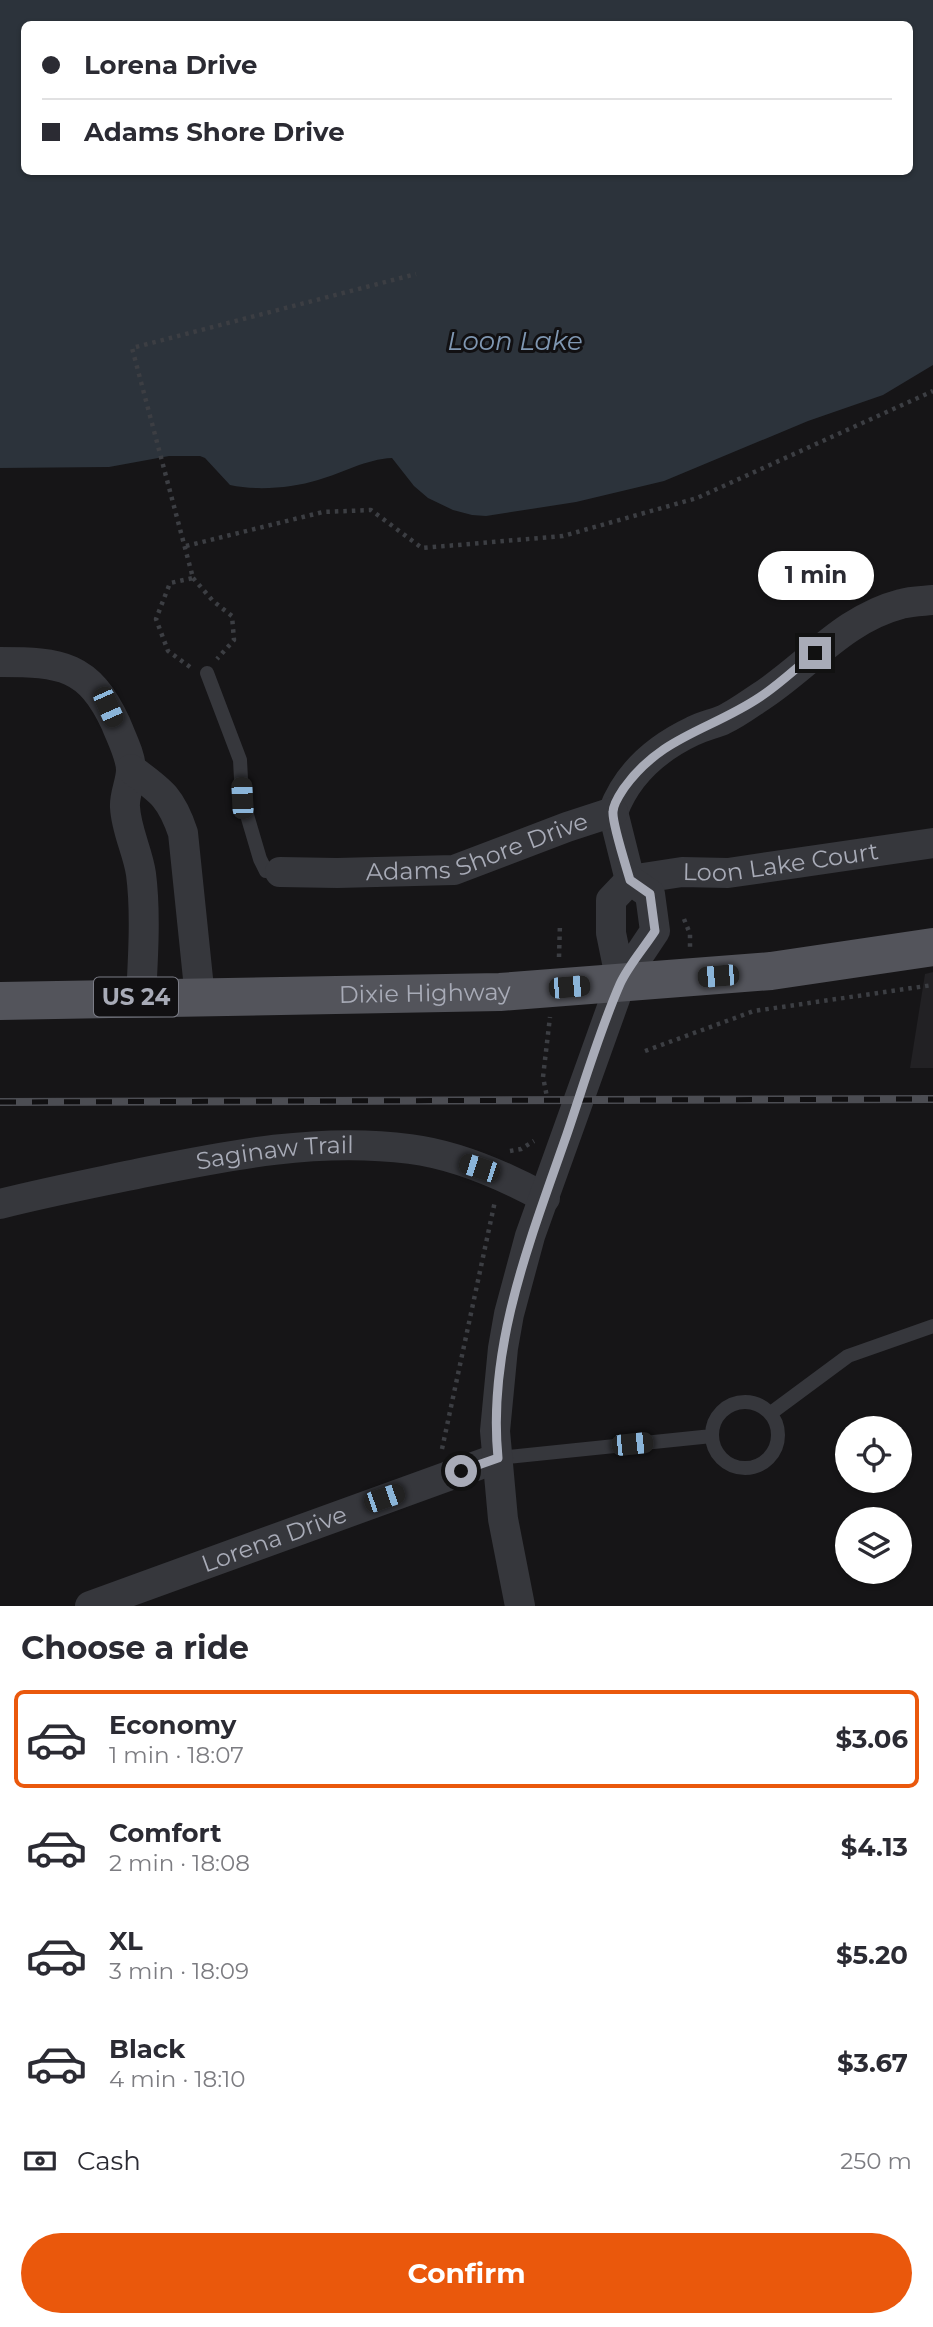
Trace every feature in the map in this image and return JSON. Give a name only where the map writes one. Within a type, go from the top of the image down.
[{"type":"main road","name":"Dixie Highway","points":[[0,1001],[500,992],[771,971],[933,947]]},
{"type":"street","name":"Adams Shore Drive","points":[[280,872],[454,870],[612,812],[619,794],[637,770],[665,746],[694,730],[723,719],[762,696],[832,638],[863,618],[902,604],[933,600]]},
{"type":"street","points":[[0,662],[42,662],[72,671],[93,685],[108,707],[116,726],[131,769],[124,805],[141,874],[141,997]]},
{"type":"street","points":[[131,769],[162,792],[175,811],[183,833],[200,998]]},
{"type":"street","points":[[520,1606],[503,1519],[495,1431],[507,1325],[530,1236],[621,982],[655,931],[650,894],[630,880],[612,812]]},
{"type":"street","name":"Loon Lake Court","points":[[630,880],[682,872],[728,873],[933,843]]},
{"type":"street","points":[[621,982],[611,933],[611,900],[630,880]]},
{"type":"street","name":"Saginaw Trail","points":[[0,1204],[232,1154],[289,1147],[339,1146],[411,1149],[504,1163],[545,1198]]},
{"type":"street","name":"Lorena Drive","points":[[90,1606],[498,1458]]},
{"type":"lane","points":[[207,673],[240,760],[242,798],[260,859],[266,871],[280,872]]},
{"type":"lane","points":[[771,1413],[848,1356],[933,1326]]},
{"type":"lane","points":[[751,1402],[771,1413],[777,1424],[778,1445],[765,1462],[746,1469],[726,1462],[718,1455],[712,1436],[719,1414],[728,1407],[751,1402]]},
{"type":"lane","points":[[498,1458],[712,1436]]},
{"type":"path","points":[[193,578],[170,583],[156,619],[168,651],[191,668],[207,673],[211,668],[209,661],[219,658],[234,640],[232,617],[206,595],[193,578],[132,348],[416,274]]},
{"type":"path","points":[[186,546],[323,512],[371,510],[422,548],[563,536],[697,498],[933,391]]},
{"type":"path","points":[[684,919],[690,934]]},
{"type":"path","points":[[560,923],[561,947]]},
{"type":"path","points":[[645,1051],[754,1011],[933,985]]},
{"type":"path","points":[[546,1055],[543,1077],[550,1113]]},
{"type":"path","points":[[444,1477],[441,1455],[504,1163],[537,1139]]},
{"type":"shaded area","points":[[933,972],[933,1068],[910,1068],[925,974]]},
{"type":"water","name":"Loon Lake","points":[[0,0],[933,0],[933,365],[883,395],[808,421],[664,481],[576,502],[486,516],[453,510],[428,498],[414,486],[392,458],[364,464],[308,483],[263,488],[230,485],[200,456],[169,456],[109,467],[0,468]]},
{"type":"railway","points":[[0,1102],[933,1099]]},
{"type":"route","points":[[461,1471],[498,1458],[495,1431],[503,1348],[509,1314],[530,1236],[621,982],[655,931],[650,894],[630,880],[612,812],[619,794],[637,770],[665,746],[694,730],[723,719],[762,696],[815,653]]}]
